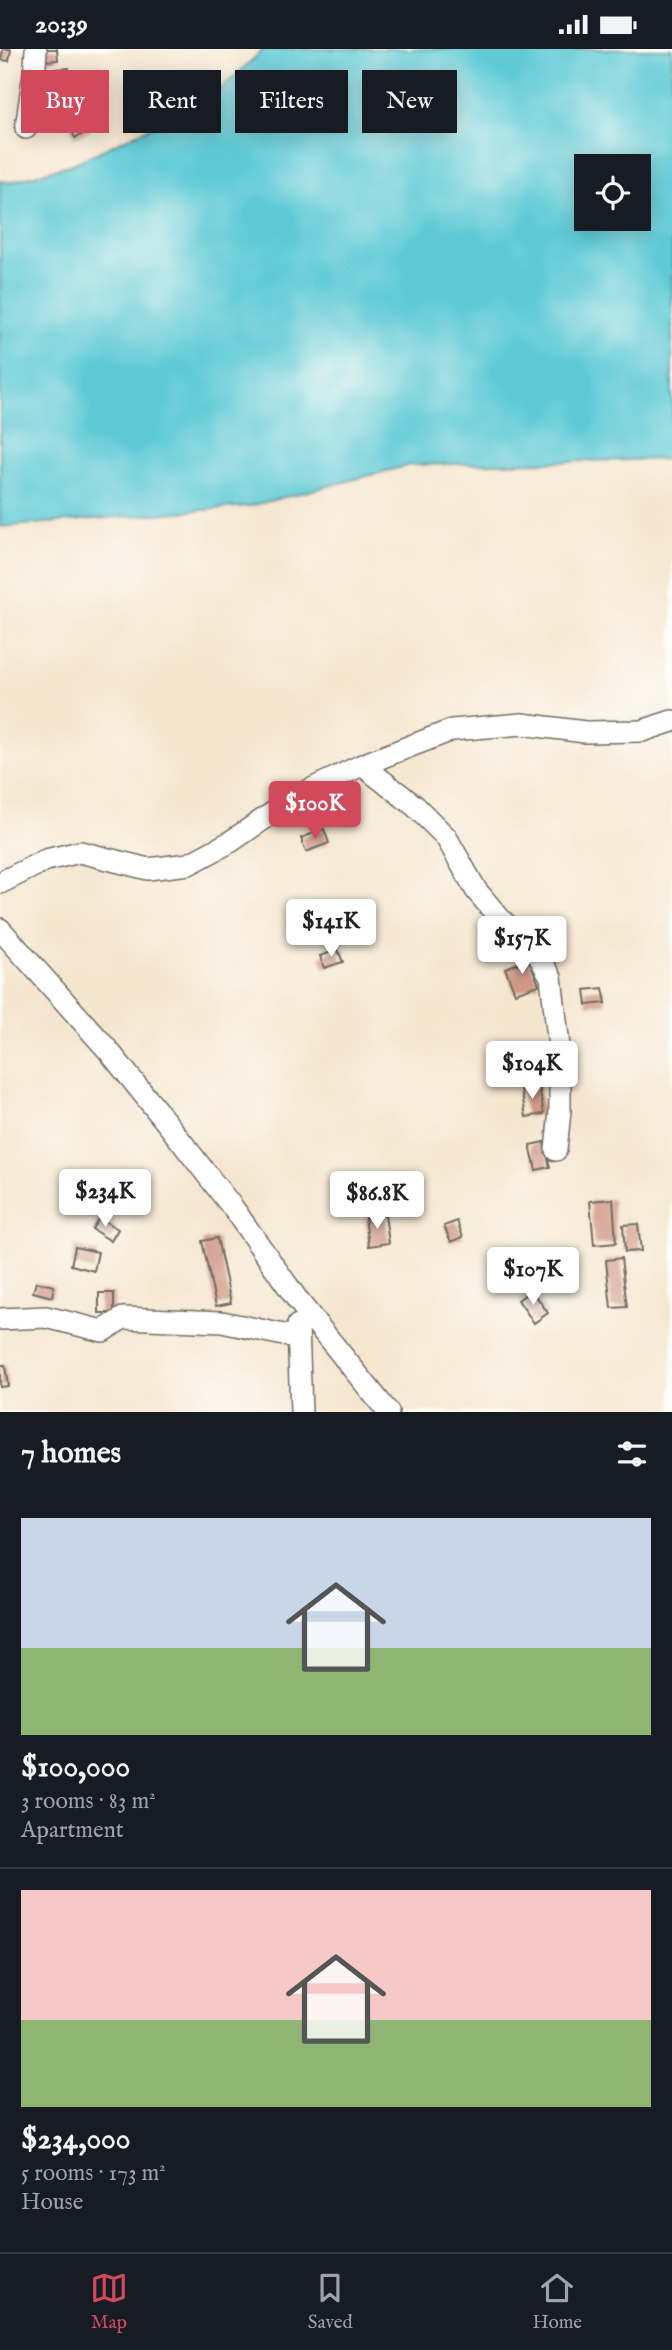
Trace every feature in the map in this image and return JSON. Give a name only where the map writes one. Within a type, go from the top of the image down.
[{"type":"street","points":[[34,70],[36,49]]},
{"type":"street","points":[[0,883],[46,860],[80,852],[148,869],[189,864],[230,842],[299,795],[362,765],[452,730],[522,725],[585,732],[642,731],[672,722]]},
{"type":"street","points":[[362,765],[415,806],[446,837],[476,890],[501,920],[534,948],[551,977],[560,1055],[560,1111],[556,1150]]},
{"type":"street","points":[[0,929],[108,1050],[233,1208],[299,1302],[388,1412]]},
{"type":"street","points":[[299,1302],[301,1412]]},
{"type":"street","points":[[0,1319],[46,1317],[103,1331],[123,1318],[222,1322],[298,1338]]},
{"type":"water","points":[[264,49],[672,49],[672,459],[410,465],[250,506],[0,527],[0,181],[10,182],[73,164],[138,133],[221,133],[221,89],[235,76],[235,133],[348,133],[348,70],[241,70]]},
{"type":"building","points":[[3,49],[11,49],[9,61],[1,60]]},
{"type":"building","points":[[43,49],[57,49],[58,60],[44,61]]},
{"type":"building","points":[[73,133],[86,133],[75,138]]},
{"type":"building","points":[[324,829],[329,843],[306,852],[301,838]]},
{"type":"building","points":[[338,950],[343,962],[324,968],[320,956]]},
{"type":"building","points":[[529,959],[539,985],[515,993],[505,968]]},
{"type":"building","points":[[603,988],[606,1003],[587,1005],[585,990]]},
{"type":"building","points":[[539,1086],[544,1114],[526,1117],[521,1088]]},
{"type":"building","points":[[544,1142],[550,1167],[536,1170],[530,1145]]},
{"type":"building","points":[[613,1199],[616,1243],[594,1245],[590,1201]]},
{"type":"building","points":[[385,1215],[389,1243],[369,1246],[365,1218]]},
{"type":"building","points":[[99,1218],[118,1229],[111,1241],[92,1229]]},
{"type":"building","points":[[457,1221],[463,1237],[451,1242],[444,1226]]},
{"type":"building","points":[[638,1224],[641,1251],[625,1252],[623,1225]]},
{"type":"building","points":[[217,1238],[231,1303],[216,1306],[202,1241]]},
{"type":"building","points":[[75,1247],[98,1252],[94,1271],[71,1265]]},
{"type":"building","points":[[621,1258],[627,1307],[611,1308],[606,1260]]},
{"type":"building","points":[[36,1282],[54,1286],[52,1297],[33,1292]]},
{"type":"building","points":[[532,1290],[548,1313],[534,1323],[518,1300]]},
{"type":"building","points":[[99,1293],[114,1293],[114,1313],[99,1313]]},
{"type":"building","points":[[0,1365],[5,1365],[8,1386],[0,1387]]}]
